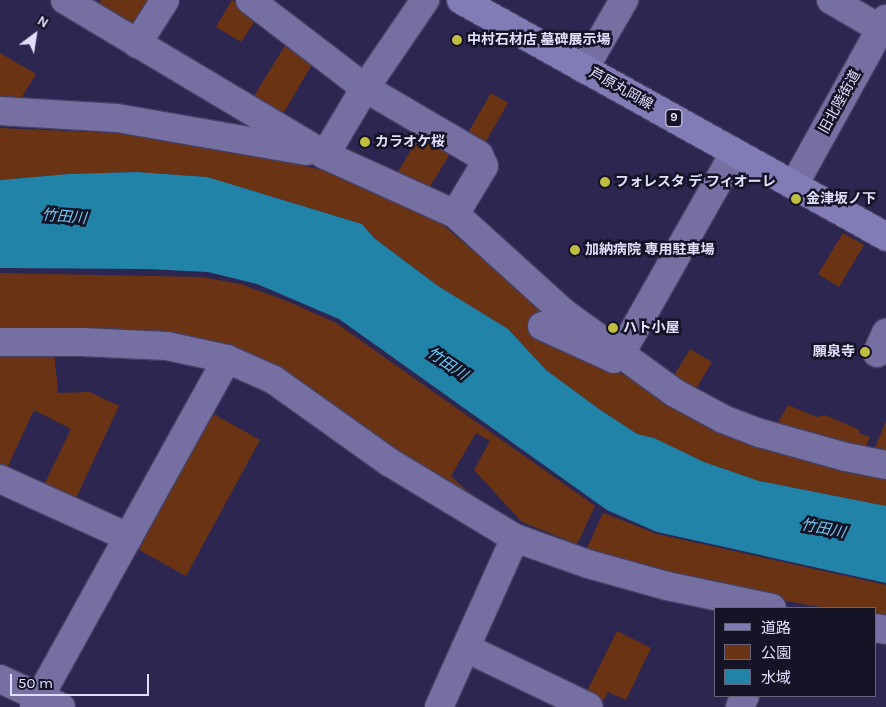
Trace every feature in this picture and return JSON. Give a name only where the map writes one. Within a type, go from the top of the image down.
[{"type":"main road","name":"芦原丸岡線","points":[[462,0],[886,237]]},
{"type":"street","points":[[65,0],[325,154],[455,214],[562,312],[675,393],[723,419],[790,443],[886,465]]},
{"type":"street","points":[[137,44],[165,0]]},
{"type":"street","points":[[250,0],[365,88],[479,155],[484,166],[455,214]]},
{"type":"street","points":[[325,154],[365,88],[425,0]]},
{"type":"street","points":[[584,69],[624,0]]},
{"type":"street","points":[[831,0],[883,24]]},
{"type":"street","name":"旧北陸街道","points":[[794,185],[883,24]]},
{"type":"street","points":[[0,112],[117,118],[325,154]]},
{"type":"street","points":[[542,326],[614,359],[620,355],[735,152]]},
{"type":"street","points":[[0,342],[82,342],[167,346],[227,359],[274,380],[388,462],[516,538],[596,567],[667,586],[767,607]]},
{"type":"street","points":[[0,679],[45,704],[128,537],[227,359]]},
{"type":"street","points":[[0,479],[128,537]]},
{"type":"street","points":[[440,707],[516,538]]},
{"type":"street","points":[[466,648],[589,707]]},
{"type":"green space","points":[[101,0],[152,0],[134,28],[93,12]]},
{"type":"green space","points":[[232,0],[258,16],[241,42],[216,27]]},
{"type":"green space","points":[[286,44],[314,61],[280,119],[251,101]]},
{"type":"green space","points":[[0,53],[36,74],[15,108],[0,107]]},
{"type":"green space","points":[[491,93],[508,103],[482,148],[465,138]]},
{"type":"green space","points":[[425,127],[455,145],[426,193],[394,178]]},
{"type":"green space","points":[[0,128],[136,134],[263,157],[326,171],[410,205],[445,227],[547,313],[529,322],[529,328],[618,372],[709,425],[753,447],[886,475],[886,506],[759,481],[704,462],[654,438],[637,434],[546,370],[508,329],[438,286],[374,238],[362,224],[207,177],[136,172],[69,174],[0,180]]},
{"type":"green space","points":[[843,233],[864,245],[839,287],[818,274]]},
{"type":"green space","points":[[0,273],[201,277],[241,284],[289,302],[336,323],[595,506],[577,544],[522,522],[474,470],[490,441],[476,433],[451,476],[490,512],[410,463],[290,378],[0,330]]},
{"type":"green space","points":[[0,349],[54,350],[58,393],[90,392],[119,406],[76,498],[45,483],[71,429],[34,410],[7,468],[0,465]]},
{"type":"green space","points":[[690,349],[712,362],[692,396],[670,382]]},
{"type":"green space","points":[[788,405],[817,417],[825,415],[860,430],[858,433],[870,437],[863,453],[774,429]]},
{"type":"green space","points":[[210,412],[260,440],[186,576],[134,547]]},
{"type":"green space","points":[[886,421],[886,459],[872,455]]},
{"type":"green space","points":[[603,513],[657,534],[886,585],[886,619],[876,617],[876,607],[822,607],[802,604],[716,586],[586,550]]},
{"type":"green space","points":[[617,631],[651,648],[626,700],[608,692],[602,703],[585,695]]},
{"type":"water","name":"竹田川","points":[[136,172],[207,177],[362,224],[374,238],[438,286],[508,329],[546,370],[637,434],[654,438],[704,462],[759,481],[886,506],[886,583],[657,532],[607,510],[339,319],[257,284],[208,272],[147,269],[0,268],[0,180],[69,174]]},
{"type":"place","name":"中村石材店 墓碑展示場","points":[[457,40]]},
{"type":"place","name":"カラオケ桜","points":[[365,142]]},
{"type":"place","name":"フォレスタ デ フィオーレ","points":[[605,182]]},
{"type":"place","name":"金津坂ノ下","points":[[796,199]]},
{"type":"place","name":"加納病院 専用駐車場","points":[[575,250]]},
{"type":"place","name":"ハト小屋","points":[[613,328]]},
{"type":"place","name":"願泉寺","points":[[865,352]]}]
